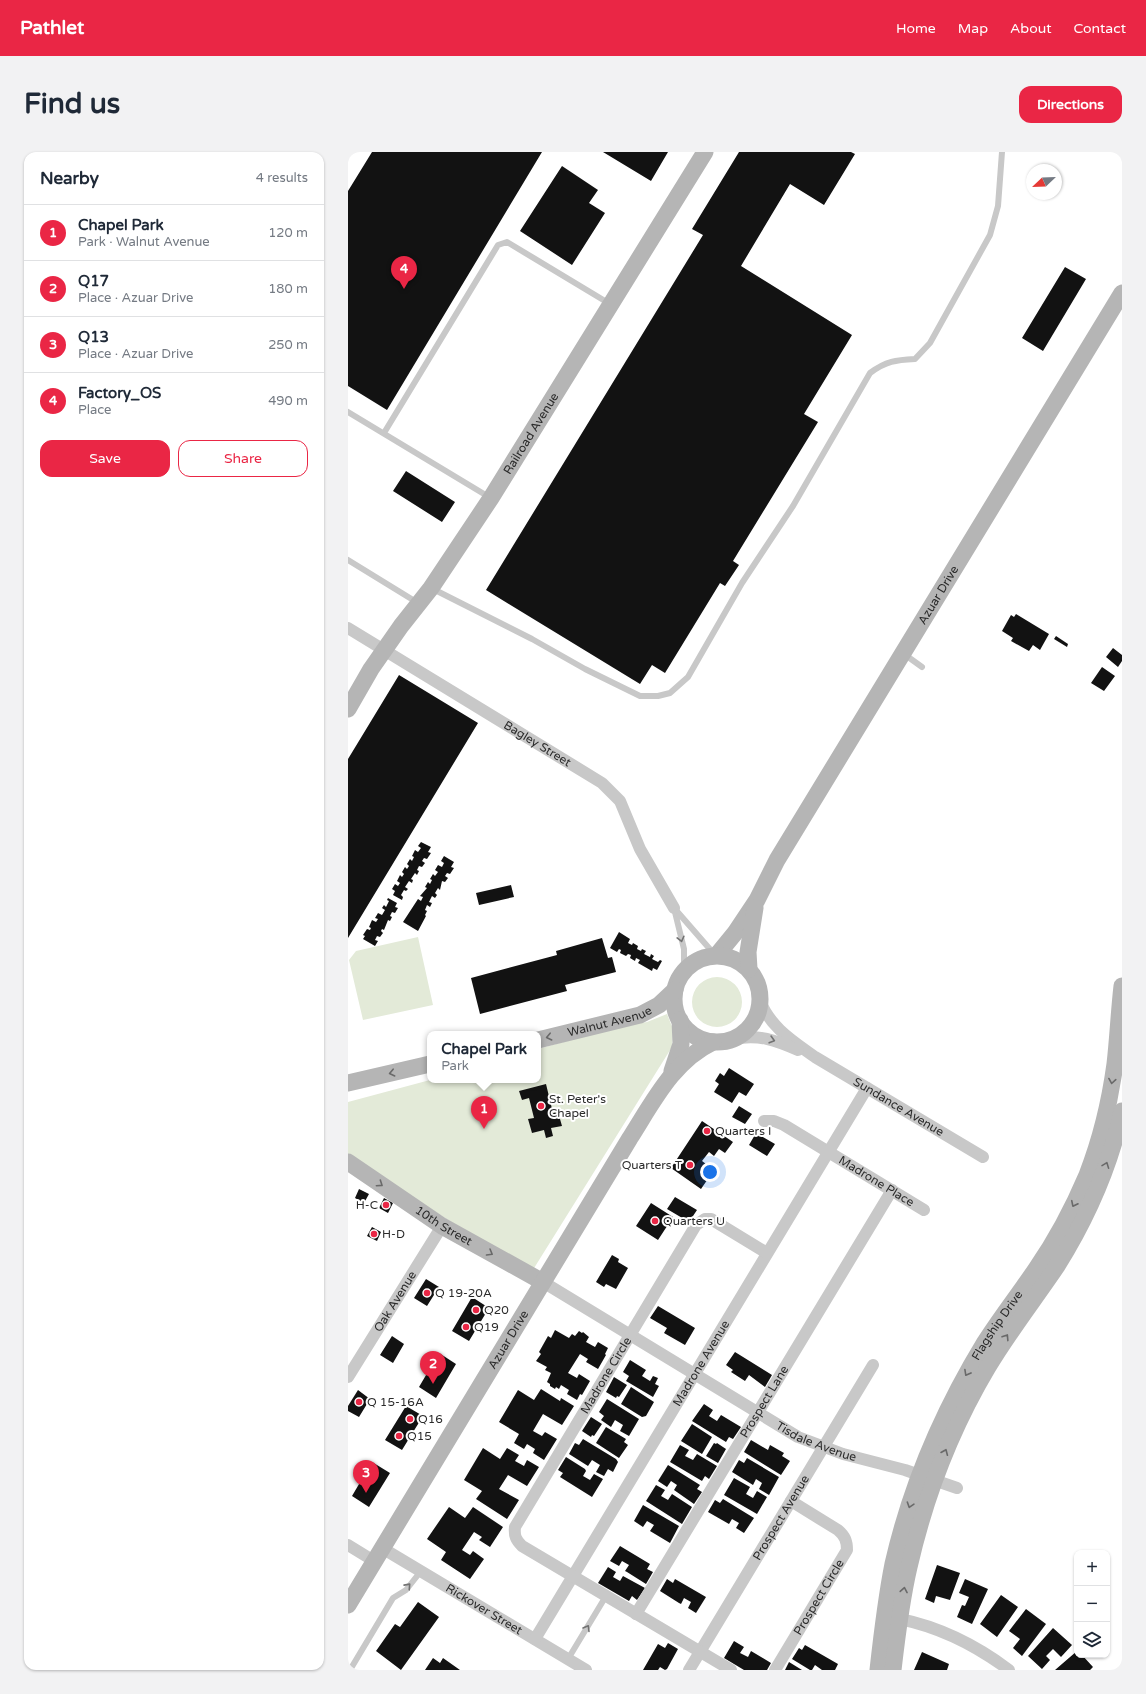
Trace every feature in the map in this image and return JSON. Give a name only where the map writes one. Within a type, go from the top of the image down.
[{"type":"street","name":"Railroad Avenue","points":[[348,708],[384,650],[431,588],[491,498],[705,152]]},
{"type":"street","name":"Azuar Drive","points":[[716,955],[735,933],[757,900],[777,860],[1122,293]]},
{"type":"street","name":"Bagley Street","points":[[348,628],[602,783],[620,801],[640,849],[674,908]]},
{"type":"street","name":"Azuar Drive","points":[[749,969],[748,952],[757,900]]},
{"type":"street","points":[[716,955],[729,957],[741,962],[749,969],[756,979],[760,990],[760,1001],[758,1012],[748,1030],[733,1039],[713,1042],[703,1040],[686,1028],[675,1010],[675,990],[678,978],[684,970],[700,959],[716,955]]},
{"type":"street","name":"Flagship Drive","points":[[894,1670],[908,1567],[918,1530],[927,1477],[958,1388],[995,1327],[1053,1242],[1069,1213],[1087,1174],[1101,1132],[1111,1086],[1117,1045],[1122,986]]},
{"type":"street","name":"Walnut Avenue","points":[[541,1039],[640,1016],[659,1005],[675,990]]},
{"type":"street","name":"Sundance Avenue","points":[[760,1001],[771,1021],[794,1042],[815,1057],[983,1157]]},
{"type":"street","name":"Azuar Drive","points":[[670,1076],[681,1044],[680,1020]]},
{"type":"street","name":"Sundance Avenue","points":[[733,1039],[752,1036],[762,1037],[774,1040],[815,1057]]},
{"type":"street","name":"Azuar Drive","points":[[348,1605],[630,1138],[670,1076],[693,1054],[713,1042]]},
{"type":"street","points":[[348,1083],[427,1065]]},
{"type":"street","name":"Madrone Avenue","points":[[535,1639],[867,1088]]},
{"type":"street","name":"Flagship Drive","points":[[878,1670],[884,1617],[893,1564],[903,1526],[927,1477],[958,1423],[978,1384],[1008,1335],[1057,1264],[1083,1222],[1109,1157],[1122,1111]]},
{"type":"street","name":"Madrone Place","points":[[764,1121],[774,1121],[784,1125],[924,1210]]},
{"type":"street","name":"10th Street","points":[[348,1162],[442,1226],[543,1282]]},
{"type":"street","name":"Prospect Lane","points":[[636,1614],[892,1190]]},
{"type":"street","name":"Madrone Circle","points":[[573,1576],[522,1546],[514,1535],[515,1527],[696,1225],[704,1219],[711,1219],[768,1253]]},
{"type":"street","name":"Oak Avenue","points":[[350,1370],[442,1226]]},
{"type":"street","name":"Tisdale Avenue","points":[[543,1282],[798,1437],[823,1448],[927,1477],[957,1488]]},
{"type":"street","name":"Prospect Avenue","points":[[689,1670],[873,1365]]},
{"type":"street","name":"Prospect Circle","points":[[775,1670],[847,1550],[847,1543],[844,1536],[838,1530],[791,1501]]},
{"type":"street","name":"Rickover Street","points":[[348,1545],[421,1571],[586,1670]]},
{"type":"street","points":[[573,1576],[730,1670]]},
{"type":"street","points":[[900,1619],[920,1624],[960,1640],[982,1652],[1009,1670]]},
{"type":"lane","points":[[431,588],[532,639],[585,670],[640,696],[658,696],[670,693],[688,677],[742,583],[793,506],[870,373],[882,364],[895,360],[915,358],[930,343],[990,235],[998,206],[1002,152]]},
{"type":"lane","points":[[384,433],[498,245],[507,242],[611,304]]},
{"type":"lane","points":[[348,412],[491,498]]},
{"type":"lane","points":[[348,560],[419,603]]},
{"type":"lane","points":[[903,654],[922,667]]},
{"type":"lane","name":"Bagley Street","points":[[674,908],[716,955]]},
{"type":"lane","name":"Bagley Street","points":[[674,908],[684,949],[684,970]]},
{"type":"lane","points":[[350,1670],[393,1598],[406,1590],[421,1571]]},
{"type":"lane","points":[[568,1659],[606,1596]]},
{"type":"green space","points":[[418,937],[433,1005],[363,1020],[349,960],[356,951]]},
{"type":"green space","points":[[712,977],[722,977],[735,984],[742,997],[742,1007],[735,1020],[722,1027],[712,1027],[703,1023],[696,1016],[692,1007],[692,997],[696,988],[703,981]]},
{"type":"green space","points":[[667,1014],[673,1029],[672,1047],[531,1273],[348,1156],[348,1102],[427,1081],[427,1083],[541,1083],[541,1048],[618,1027],[647,1022]]},
{"type":"building","points":[[372,152],[542,152],[387,410],[348,386],[348,191]]},
{"type":"building","points":[[603,152],[668,152],[651,181]]},
{"type":"building","points":[[739,152],[851,152],[855,154],[824,205],[790,184],[741,266],[852,335],[804,414],[818,422],[733,561],[739,565],[725,586],[720,583],[665,673],[652,665],[640,684],[486,590],[703,235],[692,229]]},
{"type":"building","points":[[562,166],[598,190],[589,203],[605,213],[572,265],[520,231]]},
{"type":"building","points":[[1065,267],[1086,279],[1043,351],[1022,338]]},
{"type":"building","points":[[406,471],[455,502],[442,522],[393,491]]},
{"type":"building","points":[[1016,614],[1049,634],[1040,650],[1033,645],[1029,651],[1011,641],[1013,638],[1002,631],[1011,615],[1014,617]]},
{"type":"building","points":[[1056,636],[1068,644],[1067,647],[1054,639]]},
{"type":"building","points":[[1113,648],[1122,655],[1122,661],[1118,667],[1106,657]]},
{"type":"building","points":[[1102,667],[1115,676],[1104,691],[1091,683]]},
{"type":"building","points":[[399,675],[478,723],[348,938],[348,759]]},
{"type":"building","points":[[421,842],[431,847],[428,852],[431,853],[427,859],[424,858],[422,861],[425,863],[422,867],[419,866],[417,875],[415,873],[411,879],[413,880],[412,883],[409,881],[405,887],[408,889],[406,891],[404,890],[401,895],[403,897],[402,900],[393,895],[395,891],[392,889],[395,884],[398,886],[400,883],[397,881],[400,875],[402,877],[404,874],[402,872],[405,867],[407,869],[409,866],[407,864],[410,859],[412,861],[414,857],[412,856],[415,850],[418,852],[421,848],[418,846]]},
{"type":"building","points":[[444,856],[454,862],[451,867],[454,868],[450,874],[447,873],[445,876],[448,878],[445,882],[442,881],[440,890],[438,888],[435,893],[437,895],[435,898],[432,896],[429,902],[432,903],[430,907],[427,905],[425,910],[427,911],[426,916],[418,931],[403,922],[418,899],[421,901],[423,897],[420,896],[427,888],[425,887],[428,882],[430,884],[432,880],[430,879],[433,874],[435,876],[438,872],[435,870],[438,865],[442,867],[444,863],[441,861]]},
{"type":"building","points":[[511,885],[514,897],[479,905],[476,893]]},
{"type":"building","points":[[388,898],[397,903],[395,907],[398,908],[395,913],[392,912],[390,916],[392,917],[390,921],[388,920],[384,930],[382,929],[381,931],[383,933],[380,937],[377,936],[375,940],[378,941],[375,946],[363,939],[365,936],[363,935],[367,929],[370,930],[371,928],[369,927],[372,920],[376,922],[378,919],[375,918],[378,913],[382,915],[385,910],[382,908],[384,905],[386,907],[389,901],[387,900]]},
{"type":"building","points":[[619,932],[630,939],[628,943],[632,945],[633,943],[638,946],[637,949],[641,951],[642,949],[646,951],[644,954],[650,957],[651,954],[654,956],[652,959],[658,962],[660,960],[662,961],[657,970],[653,968],[652,971],[638,963],[640,960],[636,958],[635,961],[630,958],[631,955],[628,954],[626,956],[620,953],[621,950],[619,949],[617,952],[610,948]]},
{"type":"building","points":[[602,938],[608,958],[612,957],[616,972],[565,985],[567,991],[480,1014],[471,978],[557,955],[556,951]]},
{"type":"building","points":[[729,1068],[754,1084],[746,1096],[739,1092],[732,1103],[714,1092],[719,1084],[715,1081],[720,1073],[724,1076]]},
{"type":"building","name":"St. Peter's Chapel","points":[[546,1084],[553,1113],[558,1112],[562,1126],[551,1128],[553,1136],[546,1138],[544,1130],[532,1133],[528,1119],[534,1118],[529,1098],[522,1100],[519,1091]]},
{"type":"building","points":[[739,1106],[752,1114],[745,1124],[732,1117]]},
{"type":"building","points":[[702,1121],[733,1142],[725,1153],[719,1149],[714,1156],[709,1152],[702,1161],[714,1170],[701,1189],[671,1168]]},
{"type":"building","points":[[756,1133],[775,1144],[767,1156],[749,1145]]},
{"type":"building","points":[[359,1189],[369,1194],[364,1203],[355,1198]]},
{"type":"building","points":[[675,1197],[697,1210],[689,1222],[667,1209]]},
{"type":"building","name":"H-C","points":[[384,1198],[393,1203],[388,1213],[379,1208]]},
{"type":"building","name":"Quarters U","points":[[651,1203],[673,1217],[658,1240],[636,1226]]},
{"type":"building","name":"H-D","points":[[372,1227],[381,1232],[377,1241],[367,1236]]},
{"type":"building","points":[[612,1255],[619,1259],[618,1262],[628,1268],[616,1289],[606,1284],[604,1287],[596,1282]]},
{"type":"building","name":"Q 19-20A","points":[[426,1279],[439,1287],[427,1306],[414,1298]]},
{"type":"building","points":[[472,1297],[489,1308],[469,1341],[452,1331]]},
{"type":"building","points":[[658,1306],[695,1328],[685,1345],[664,1333],[667,1328],[650,1318]]},
{"type":"building","points":[[555,1330],[569,1338],[572,1334],[575,1336],[579,1331],[582,1333],[583,1332],[589,1337],[586,1342],[595,1347],[598,1342],[608,1348],[605,1354],[606,1355],[598,1369],[586,1362],[588,1359],[580,1354],[568,1373],[577,1378],[579,1374],[590,1381],[582,1395],[580,1394],[577,1400],[567,1394],[569,1390],[561,1385],[559,1389],[556,1387],[555,1389],[550,1386],[547,1382],[551,1373],[545,1370],[547,1367],[536,1361],[541,1354],[539,1352],[548,1336],[551,1338]]},
{"type":"building","points":[[392,1336],[404,1344],[393,1363],[380,1355]]},
{"type":"building","points":[[735,1352],[772,1375],[765,1387],[749,1375],[745,1381],[731,1372],[733,1370],[726,1365]]},
{"type":"building","points":[[439,1353],[456,1364],[436,1398],[419,1387]]},
{"type":"building","points":[[630,1360],[646,1370],[642,1376],[650,1381],[653,1376],[658,1378],[655,1384],[659,1386],[653,1397],[626,1381],[629,1376],[623,1372]]},
{"type":"building","points":[[614,1377],[627,1385],[619,1397],[617,1396],[616,1398],[606,1392]]},
{"type":"building","points":[[631,1387],[654,1402],[646,1416],[642,1417],[621,1404]]},
{"type":"building","points":[[541,1389],[560,1401],[561,1398],[574,1406],[562,1425],[543,1414],[533,1431],[542,1436],[545,1432],[557,1439],[544,1460],[533,1453],[535,1449],[527,1444],[524,1449],[514,1443],[519,1434],[499,1422],[518,1390],[534,1400]]},
{"type":"building","name":"Q 15-16A","points":[[358,1390],[370,1399],[359,1417],[348,1411],[348,1406]]},
{"type":"building","points":[[607,1399],[639,1419],[629,1436],[620,1431],[623,1425],[615,1420],[611,1427],[601,1420],[604,1416],[599,1412]]},
{"type":"building","points":[[704,1404],[713,1410],[709,1416],[717,1421],[721,1415],[741,1427],[733,1439],[729,1437],[726,1442],[692,1421]]},
{"type":"building","points":[[406,1406],[423,1416],[402,1450],[385,1440]]},
{"type":"building","points":[[591,1417],[602,1424],[594,1436],[592,1435],[591,1437],[582,1431]]},
{"type":"building","points":[[692,1424],[712,1437],[702,1454],[681,1441]]},
{"type":"building","points":[[606,1427],[626,1439],[624,1442],[628,1445],[619,1458],[596,1443]]},
{"type":"building","points":[[583,1439],[616,1459],[618,1462],[613,1472],[608,1469],[604,1476],[596,1472],[600,1465],[592,1460],[588,1466],[569,1454],[575,1443],[579,1445]]},
{"type":"building","points":[[751,1440],[768,1450],[770,1445],[784,1453],[782,1456],[790,1461],[781,1475],[744,1452]]},
{"type":"building","points":[[714,1443],[717,1443],[726,1449],[718,1463],[706,1456]]},
{"type":"building","points":[[680,1445],[689,1450],[685,1456],[693,1460],[697,1454],[717,1466],[709,1479],[705,1476],[702,1481],[670,1462]]},
{"type":"building","points":[[483,1448],[500,1459],[507,1448],[519,1455],[515,1461],[524,1466],[527,1460],[539,1467],[527,1486],[508,1475],[499,1489],[519,1500],[507,1519],[476,1499],[482,1491],[464,1480]]},
{"type":"building","points":[[566,1457],[585,1469],[586,1471],[583,1476],[590,1480],[594,1474],[603,1479],[592,1497],[560,1477],[563,1473],[558,1470]]},
{"type":"building","points":[[747,1458],[779,1477],[769,1495],[759,1489],[762,1483],[756,1479],[753,1485],[732,1472],[739,1460],[744,1463]]},
{"type":"building","points":[[372,1462],[390,1473],[369,1507],[352,1496]]},
{"type":"building","points":[[668,1465],[700,1485],[697,1489],[702,1492],[694,1504],[674,1490],[677,1485],[671,1481],[667,1487],[658,1481]]},
{"type":"building","points":[[734,1478],[750,1487],[746,1494],[753,1498],[757,1491],[767,1497],[757,1514],[724,1495]]},
{"type":"building","points":[[656,1485],[665,1490],[661,1496],[668,1500],[672,1494],[692,1507],[682,1524],[646,1501]]},
{"type":"building","points":[[723,1499],[754,1518],[744,1533],[736,1528],[739,1523],[732,1519],[729,1524],[708,1512],[715,1500],[720,1503]]},
{"type":"building","points":[[643,1505],[679,1526],[670,1543],[650,1531],[654,1525],[647,1521],[643,1527],[634,1521]]},
{"type":"building","points":[[449,1507],[465,1518],[473,1507],[503,1527],[490,1547],[479,1540],[482,1537],[474,1532],[462,1550],[470,1555],[473,1551],[484,1559],[470,1579],[441,1560],[446,1552],[427,1539]]},
{"type":"building","points":[[620,1546],[650,1564],[647,1569],[653,1572],[646,1584],[625,1571],[629,1565],[622,1561],[619,1566],[610,1561]]},
{"type":"building","points":[[937,1565],[960,1573],[950,1600],[936,1596],[934,1603],[925,1599]]},
{"type":"building","points":[[608,1567],[616,1572],[613,1577],[620,1581],[623,1576],[645,1588],[637,1600],[632,1596],[629,1601],[598,1583]]},
{"type":"building","points":[[667,1579],[673,1583],[675,1579],[706,1597],[696,1613],[688,1608],[691,1602],[684,1598],[681,1604],[660,1591]]},
{"type":"building","points":[[965,1579],[988,1589],[972,1624],[957,1617],[962,1605],[965,1606],[969,1597],[959,1593]]},
{"type":"building","points":[[1001,1595],[1018,1607],[997,1637],[980,1624]]},
{"type":"building","points":[[418,1602],[439,1617],[401,1670],[376,1651],[395,1624],[400,1627]]},
{"type":"building","points":[[1026,1609],[1046,1624],[1022,1656],[1013,1648],[1020,1639],[1009,1631]]},
{"type":"building","points":[[1053,1628],[1072,1645],[1061,1657],[1053,1649],[1046,1656],[1050,1660],[1042,1669],[1028,1656]]},
{"type":"building","points":[[734,1641],[744,1647],[740,1653],[748,1657],[751,1651],[771,1663],[767,1670],[744,1670],[724,1658]]},
{"type":"building","points":[[668,1643],[678,1649],[667,1669],[665,1670],[660,1667],[658,1670],[643,1670],[658,1644],[665,1648]]},
{"type":"building","points":[[805,1645],[838,1664],[835,1670],[822,1670],[815,1665],[812,1670],[810,1670],[792,1659],[799,1648],[802,1650]]},
{"type":"building","points":[[922,1652],[949,1664],[947,1670],[914,1670]]},
{"type":"building","points":[[1074,1654],[1074,1658],[1085,1658],[1093,1667],[1090,1670],[1055,1670]]},
{"type":"building","points":[[433,1658],[440,1663],[443,1658],[460,1670],[425,1670]]},
{"type":"building","points":[[789,1662],[802,1670],[785,1670]]},
{"type":"place","name":"Factory_OS","points":[[404,289]]},
{"type":"place","name":"St. Peter's Chapel","points":[[541,1106]]},
{"type":"place","name":"Chapel Park","points":[[484,1129]]},
{"type":"place","name":"Quarters I","points":[[707,1131]]},
{"type":"place","name":"Quarters T","points":[[690,1165]]},
{"type":"place","name":"H-C","points":[[386,1205]]},
{"type":"place","name":"Quarters U","points":[[655,1221]]},
{"type":"place","name":"H-D","points":[[374,1234]]},
{"type":"place","name":"Q 19-20A","points":[[427,1293]]},
{"type":"place","name":"Q20","points":[[476,1310]]},
{"type":"place","name":"Q19","points":[[466,1327]]},
{"type":"place","name":"Q17","points":[[433,1384]]},
{"type":"place","name":"Q 15-16A","points":[[359,1402]]},
{"type":"place","name":"Q16","points":[[410,1419]]},
{"type":"place","name":"Q15","points":[[399,1436]]},
{"type":"place","name":"Q13","points":[[366,1493]]}]
